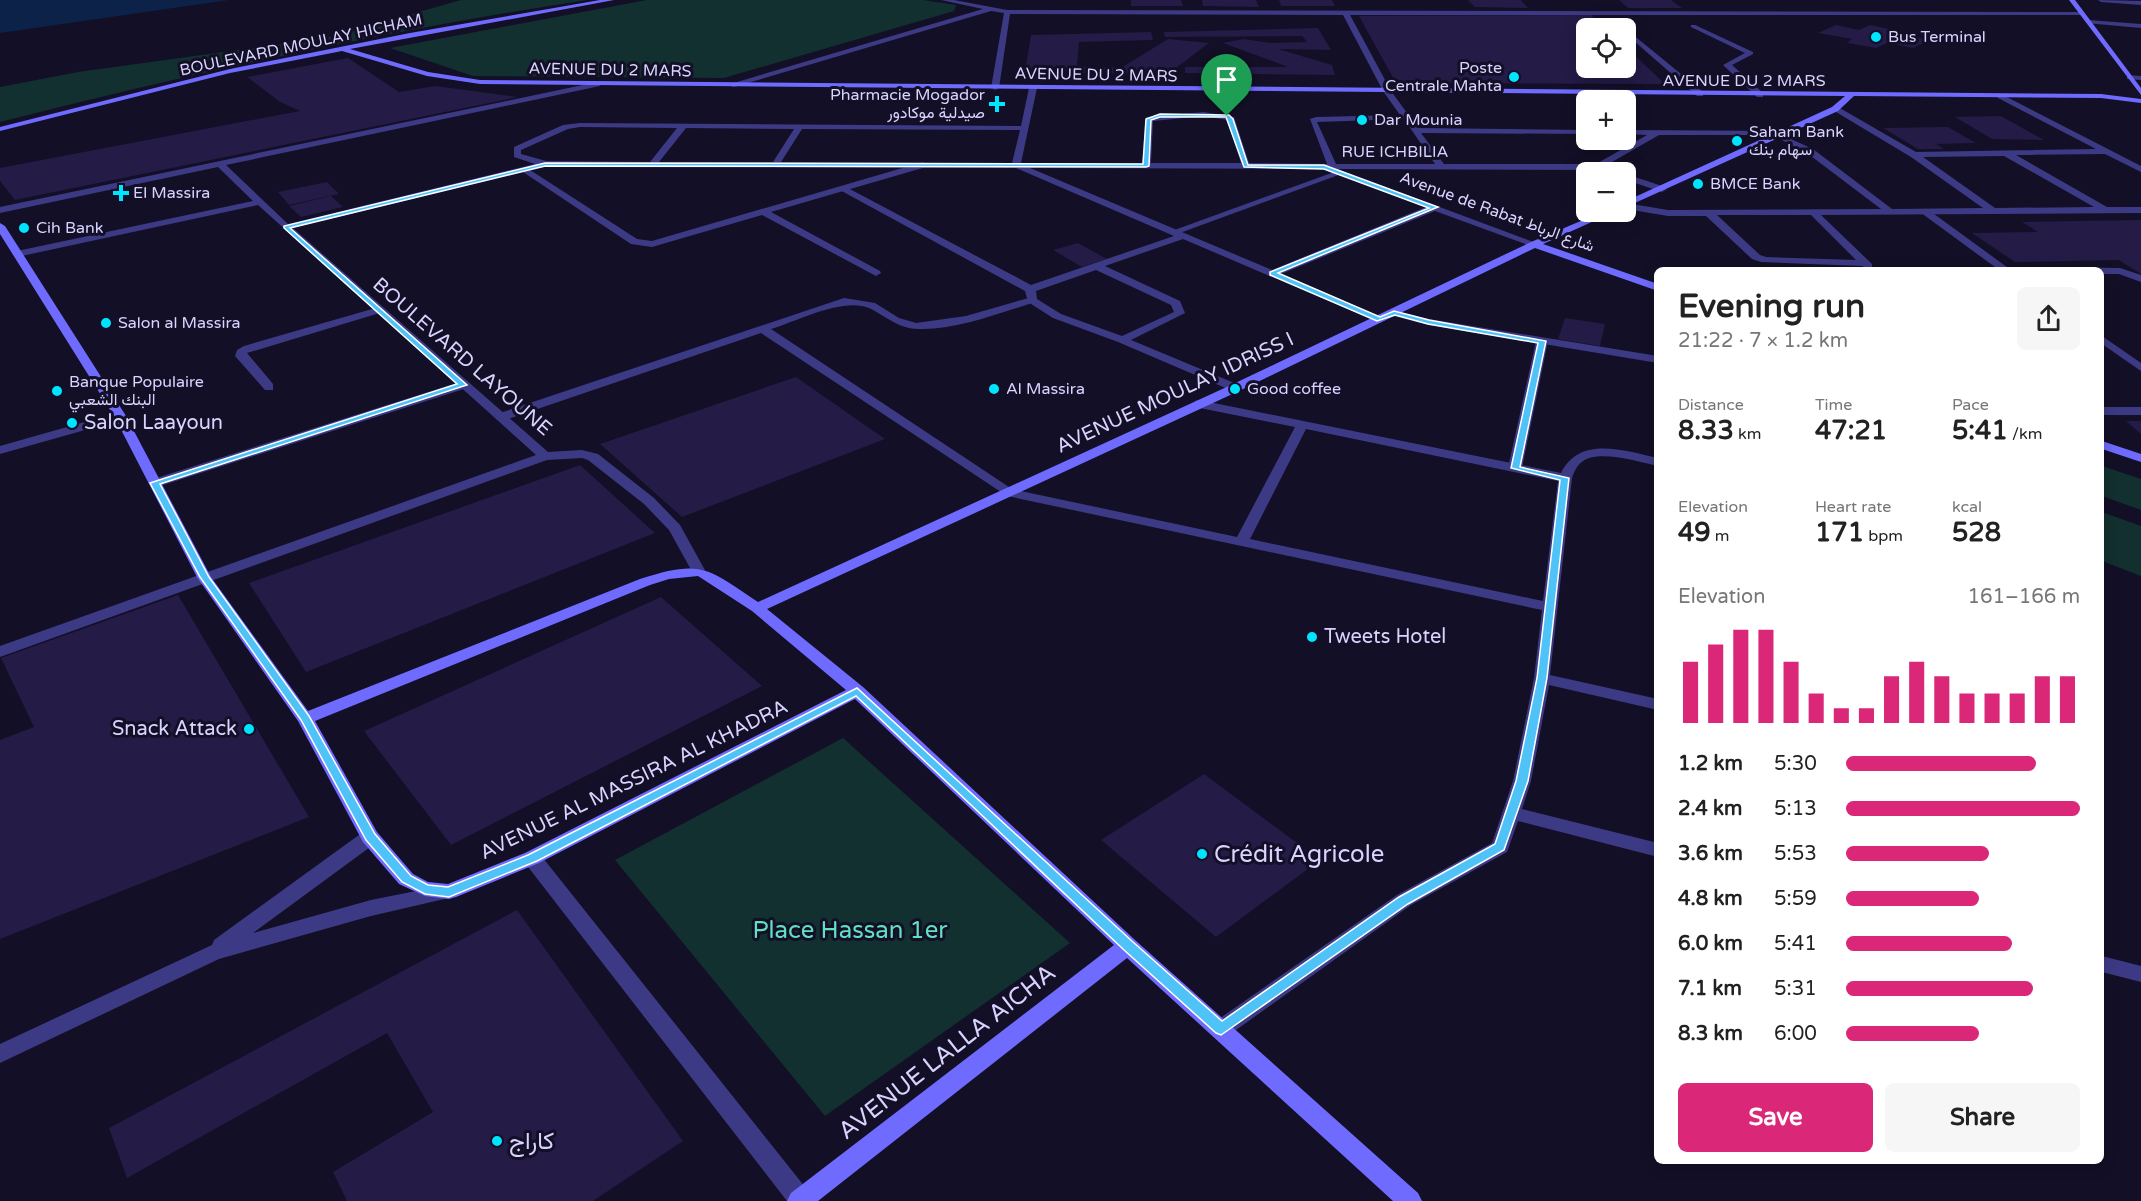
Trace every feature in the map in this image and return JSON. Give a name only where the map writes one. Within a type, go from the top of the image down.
[{"type":"street","name":"BOULEVARD MOULAY HICHAM","points":[[0,129],[230,71],[611,0]]},
{"type":"street","points":[[944,0],[1007,12],[2083,14]]},
{"type":"street","points":[[2072,0],[2141,93]]},
{"type":"street","points":[[2102,0],[2141,3]]},
{"type":"street","points":[[1466,6],[1472,13]]},
{"type":"street","points":[[731,85],[991,9]]},
{"type":"street","points":[[995,88],[1007,12]]},
{"type":"street","points":[[1346,12],[1387,91],[1442,167]]},
{"type":"street","points":[[1606,13],[1612,18]]},
{"type":"street","points":[[2088,22],[2141,26]]},
{"type":"street","points":[[1693,26],[1751,53],[1727,65],[1760,95]]},
{"type":"street","points":[[1636,40],[1700,94]]},
{"type":"street","name":"AVENUE DU 2 MARS","points":[[343,49],[446,80],[995,88],[2101,96],[2141,101]]},
{"type":"street","points":[[2130,77],[2141,78]]},
{"type":"street","points":[[0,210],[597,84]]},
{"type":"street","points":[[1033,88],[1022,128],[1016,165],[1380,320]]},
{"type":"street","points":[[1636,201],[1835,110],[1851,95]]},
{"type":"street","points":[[2001,96],[2141,169]]},
{"type":"street","points":[[1835,110],[1914,155],[1994,212]]},
{"type":"street","points":[[1146,166],[1149,119],[1160,115],[1219,115],[1231,119],[1246,166]]},
{"type":"street","points":[[501,417],[844,301],[873,304],[905,324],[921,326],[947,323],[1031,294],[1333,169],[1313,121],[1316,119],[1406,117]]},
{"type":"street","points":[[653,164],[684,125]]},
{"type":"street","points":[[545,164],[517,154],[517,149],[572,126],[1022,128]]},
{"type":"street","points":[[775,165],[800,126]]},
{"type":"street","points":[[1415,130],[1576,132]]},
{"type":"street","points":[[1636,132],[1657,133]]},
{"type":"street","name":"RUE ICHBILIA","points":[[1607,162],[1657,133],[1779,134]]},
{"type":"street","points":[[1779,134],[1810,151],[1893,213]]},
{"type":"street","points":[[1914,155],[2106,152]]},
{"type":"street","points":[[2006,153],[2109,212]]},
{"type":"street","name":"BOULEVARD LAYOUNE","points":[[0,652],[545,456],[286,227],[220,164]]},
{"type":"street","name":"RUE ICHBILIA","points":[[286,227],[545,164],[1246,166],[1333,169],[1576,167]]},
{"type":"street","points":[[524,170],[634,242],[640,243],[663,242],[923,165]]},
{"type":"street","name":"Avenue de Rabat شارع الرباط","points":[[1333,169],[1654,287]]},
{"type":"street","points":[[1636,180],[1662,189]]},
{"type":"street","points":[[843,189],[1031,294],[1057,316],[1235,387]]},
{"type":"street","points":[[17,254],[260,202]]},
{"type":"street","points":[[1272,273],[1435,207]]},
{"type":"street","points":[[1636,207],[1668,213],[1710,214],[2141,210]]},
{"type":"street","points":[[764,212],[876,273]]},
{"type":"street","points":[[1814,213],[1869,266]]},
{"type":"street","points":[[1927,213],[2002,267]]},
{"type":"street","points":[[1710,214],[1756,257],[1765,260],[1869,266]]},
{"type":"street","name":"AVENUE MOULAY IDRISS I","points":[[757,608],[1380,320],[1534,244],[1586,222]]},
{"type":"street","points":[[0,226],[120,416],[204,577],[305,719],[370,837],[406,879],[425,889],[449,892]]},
{"type":"street","points":[[1096,266],[1176,303],[1180,308],[1180,313],[1122,340]]},
{"type":"street","points":[[2104,271],[2120,271],[2141,279]]},
{"type":"street","points":[[269,387],[241,356],[241,352],[379,310]]},
{"type":"street","points":[[1394,313],[1428,322],[1654,359]]},
{"type":"street","points":[[762,328],[1007,492],[1548,607]]},
{"type":"street","points":[[2104,340],[2141,368]]},
{"type":"street","points":[[1515,468],[1542,341]]},
{"type":"street","points":[[155,483],[463,385]]},
{"type":"street","points":[[1199,404],[1565,478]]},
{"type":"street","points":[[2104,411],[2141,411]]},
{"type":"street","points":[[0,450],[120,416]]},
{"type":"street","points":[[1242,541],[1302,425]]},
{"type":"street","points":[[2104,446],[2141,458]]},
{"type":"street","points":[[545,456],[582,454],[593,457],[649,501],[675,528],[699,572]]},
{"type":"street","points":[[1221,1029],[1404,900],[1500,847],[1522,781],[1542,678],[1548,607],[1565,478],[1576,459],[1584,455],[1618,454],[1654,461]]},
{"type":"street","points":[[305,719],[667,574],[699,572],[708,574],[757,608],[857,691],[1128,946],[1410,1201]]},
{"type":"street","points":[[1542,678],[1654,704]]},
{"type":"street","name":"AVENUE AL MASSIRA AL KHADRA","points":[[449,892],[532,858],[857,691]]},
{"type":"street","points":[[1511,813],[1654,849]]},
{"type":"street","points":[[214,952],[370,837]]},
{"type":"street","points":[[532,858],[800,1200]]},
{"type":"street","points":[[0,1054],[214,952],[371,908],[449,892]]},
{"type":"street","name":"AVENUE LALLA AICHA","points":[[800,1200],[1128,946]]},
{"type":"street","points":[[2104,965],[2141,974]]},
{"type":"green space","points":[[461,0],[587,0],[439,25],[292,54],[146,86],[0,122],[0,87],[78,72],[303,41],[309,43]]},
{"type":"green space","points":[[647,0],[923,0],[956,5],[954,11],[724,78],[473,76],[390,48]]},
{"type":"green space","points":[[2104,467],[2141,479],[2141,510],[2104,497]]},
{"type":"green space","points":[[2104,513],[2141,526],[2141,576],[2104,562]]},
{"type":"green space","name":"Place Hassan 1er","points":[[843,738],[1070,943],[825,1116],[615,860]]},
{"type":"water","points":[[0,0],[229,0],[0,33]]},
{"type":"building","points":[[1131,0],[1181,0],[1183,6],[1131,6]]},
{"type":"building","points":[[1202,0],[1256,0],[1259,7],[1203,6]]},
{"type":"building","points":[[1279,0],[1332,0],[1335,6],[1281,6]]},
{"type":"building","points":[[1468,0],[1521,0],[1528,8],[1475,7]]},
{"type":"building","points":[[1619,0],[1671,0],[1682,8],[1628,8]]},
{"type":"building","points":[[1591,15],[1594,18],[1576,18],[1576,78],[1636,78],[1636,56],[1665,84],[1396,83],[1359,16]]},
{"type":"building","name":"Bus Terminal","points":[[1836,25],[1859,30],[1870,25],[1904,32],[1898,34],[1930,40],[1913,48],[1887,43],[1876,48],[1847,43],[1852,39],[1818,33]]},
{"type":"building","points":[[1318,28],[1331,50],[1278,49],[1332,65],[1335,75],[1185,73],[1185,67],[1288,67],[1223,43],[1243,39],[1271,43],[1307,42],[1302,36],[1165,37],[1164,32]]},
{"type":"building","points":[[1151,32],[1153,40],[1079,42],[1077,66],[1121,68],[1168,39],[1209,43],[1168,74],[1025,72],[1031,35]]},
{"type":"building","points":[[348,58],[399,92],[435,86],[518,97],[15,200],[0,181],[0,168],[300,111],[280,102],[247,77]]},
{"type":"building","points":[[2001,116],[2044,140],[1992,139],[1955,117]]},
{"type":"building","points":[[1948,127],[1976,143],[1936,144],[1944,149],[1918,149],[1883,128]]},
{"type":"building","points":[[327,182],[339,194],[289,205],[278,192]]},
{"type":"building","points":[[331,196],[343,207],[301,217],[289,206]]},
{"type":"building","points":[[2141,220],[2141,274],[2119,260],[2015,262],[1972,233],[2038,232],[2022,222]]},
{"type":"building","points":[[1078,243],[1107,259],[1082,267],[1053,250]]},
{"type":"building","points":[[1565,318],[1605,324],[1600,346],[1558,339]]},
{"type":"building","points":[[796,377],[885,439],[682,517],[600,444]]},
{"type":"building","points":[[2126,421],[2141,421],[2141,434]]},
{"type":"building","points":[[580,465],[655,533],[306,672],[249,583]]},
{"type":"building","points":[[178,595],[309,817],[0,939],[0,740],[34,727],[1,658]]},
{"type":"building","points":[[661,597],[762,686],[451,845],[364,731]]},
{"type":"building","points":[[1204,774],[1320,860],[1216,937],[1101,840]]},
{"type":"building","points":[[517,910],[683,1141],[593,1201],[347,1201],[333,1172],[433,1112],[387,1033],[127,1178],[109,1128]]},
{"type":"place","name":"Bus Terminal","points":[[1876,37]]},
{"type":"place","name":"Poste Centrale Mahta","points":[[1514,77]]},
{"type":"place","name":"Pharmacie Mogador صيدلية موكادور","points":[[997,104]]},
{"type":"place","name":"Dar Mounia","points":[[1362,120]]},
{"type":"place","name":"Saham Bank سهام بنك","points":[[1737,141]]},
{"type":"place","name":"BMCE Bank","points":[[1698,184]]},
{"type":"place","name":"El Massira","points":[[121,193]]},
{"type":"place","name":"Cih Bank","points":[[24,228]]},
{"type":"place","name":"Salon al Massira","points":[[106,323]]},
{"type":"place","name":"Al Massira","points":[[994,389]]},
{"type":"place","name":"Good coffee","points":[[1235,389]]},
{"type":"place","name":"Banque Populaire البنك الشعبي","points":[[57,391]]},
{"type":"place","name":"Salon Laayoun","points":[[72,423]]},
{"type":"place","name":"Tweets Hotel","points":[[1312,637]]},
{"type":"place","name":"Snack Attack","points":[[249,729]]},
{"type":"place","name":"Crédit Agricole","points":[[1202,854]]},
{"type":"place","name":"كاراج","points":[[497,1141]]},
{"type":"route","points":[[1160,115],[1227,116],[1231,119],[1246,166],[1324,167],[1435,207],[1272,273],[1380,320],[1394,313],[1428,322],[1542,341],[1515,468],[1565,478],[1548,607],[1542,678],[1522,781],[1500,847],[1404,900],[1221,1029],[1128,946],[857,691],[532,858],[449,892],[425,889],[406,879],[370,837],[305,719],[204,577],[155,483],[463,385],[286,227],[545,164],[1146,166],[1149,119],[1160,115]]}]
